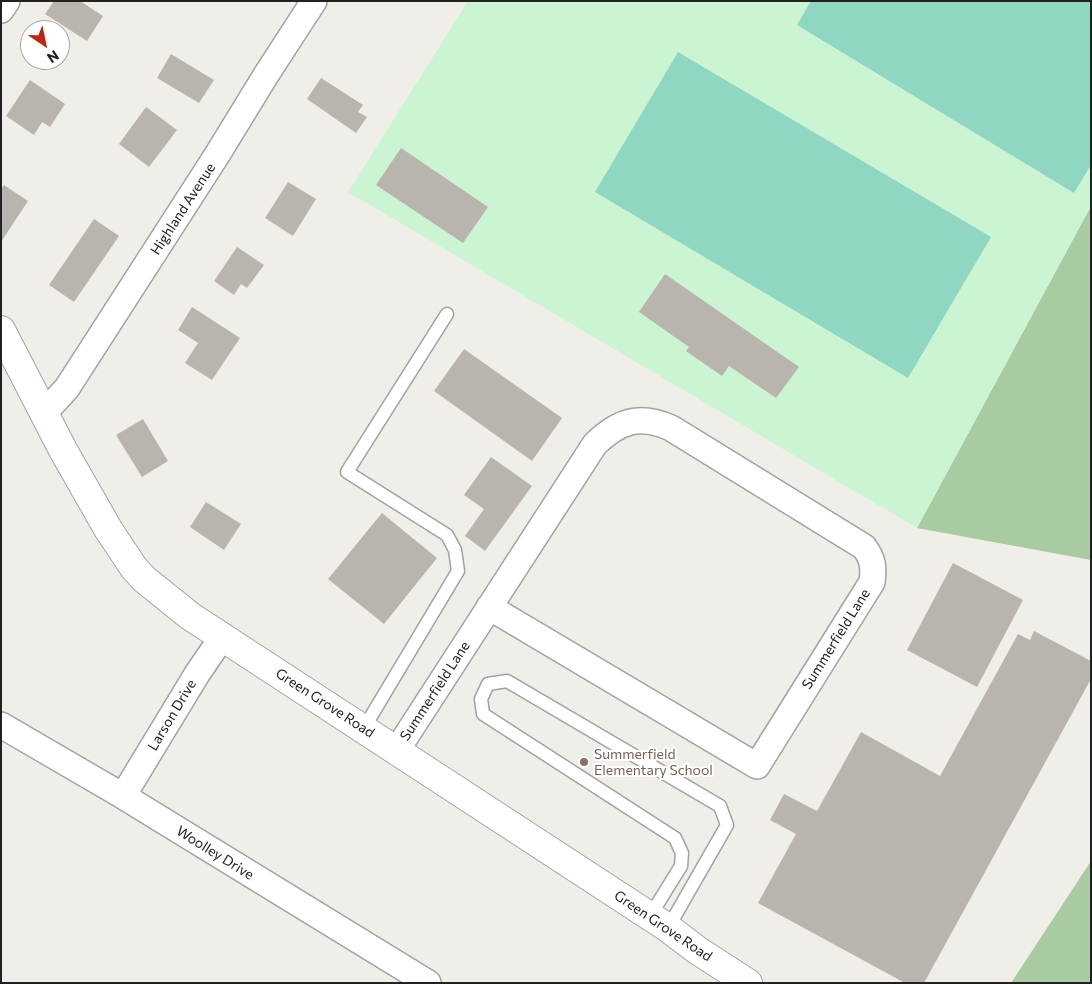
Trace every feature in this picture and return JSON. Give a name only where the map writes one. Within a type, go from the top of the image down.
[{"type":"street","name":"Highland Avenue","points":[[45,412],[67,388],[314,1]]},
{"type":"street","name":"Green Grove Road","points":[[1,330],[63,450],[108,530],[134,568],[156,590],[190,616],[659,922],[697,950],[748,983]]},
{"type":"street","name":"Summerfield Lane","points":[[396,750],[595,444],[609,431],[623,424],[641,421],[671,428],[864,547],[871,556],[874,567],[872,582],[757,766],[489,607]]},
{"type":"street","name":"Larson Drive","points":[[123,796],[197,674],[223,636]]},
{"type":"street","name":"Woolley Drive","points":[[1,725],[123,796],[428,983]]},
{"type":"lane","points":[[364,728],[458,571],[455,550],[447,535],[347,472],[447,314]]},
{"type":"lane","points":[[507,681],[720,806],[727,825],[659,922],[681,866],[682,853],[675,838],[483,714],[481,700],[488,684],[507,681]]},
{"type":"green space","points":[[468,1],[1091,1],[1091,206],[917,528],[348,192]]},
{"type":"green space","points":[[811,1],[1091,1],[1091,165],[1074,193],[797,25]]},
{"type":"green space","points":[[678,52],[991,237],[908,378],[595,192]]},
{"type":"green space","points":[[1091,206],[1091,560],[917,528]]},
{"type":"green space","points":[[1091,861],[1091,983],[1011,983]]},
{"type":"building","points":[[54,1],[80,1],[103,16],[87,41],[70,30],[70,20],[54,20],[45,14]]},
{"type":"building","points":[[171,54],[214,80],[199,103],[157,78]]},
{"type":"building","points":[[321,78],[363,105],[358,112],[367,117],[356,133],[307,99]]},
{"type":"building","points":[[30,80],[65,104],[50,127],[42,122],[34,135],[6,116]]},
{"type":"building","points":[[146,107],[177,130],[149,167],[119,144]]},
{"type":"building","points":[[401,148],[488,207],[463,243],[376,185]]},
{"type":"building","points":[[288,182],[316,199],[293,236],[265,218]]},
{"type":"building","points":[[4,185],[28,201],[1,242],[1,189]]},
{"type":"building","points":[[94,219],[119,236],[74,302],[49,285]]},
{"type":"building","points":[[237,247],[264,265],[247,288],[241,284],[234,295],[214,281]]},
{"type":"building","points":[[665,274],[799,367],[776,398],[729,366],[722,376],[686,351],[689,347],[639,312]]},
{"type":"building","points":[[192,307],[240,338],[212,380],[185,363],[198,343],[178,330]]},
{"type":"building","points":[[464,349],[562,418],[532,461],[434,391]]},
{"type":"building","points":[[143,419],[168,461],[142,477],[116,435]]},
{"type":"building","points":[[491,457],[532,486],[485,551],[465,536],[484,509],[464,495]]},
{"type":"building","points":[[206,502],[241,524],[224,550],[190,527]]},
{"type":"building","points":[[382,513],[437,558],[384,624],[328,579]]},
{"type":"building","points":[[953,563],[1023,600],[977,687],[907,650]]},
{"type":"building","points":[[1034,631],[1091,661],[1091,679],[924,983],[905,983],[758,903],[796,834],[770,820],[784,794],[817,811],[861,732],[940,776],[1018,634],[1030,640]]},
{"type":"place","name":"Summerfield Elementary School","points":[[584,762]]}]
